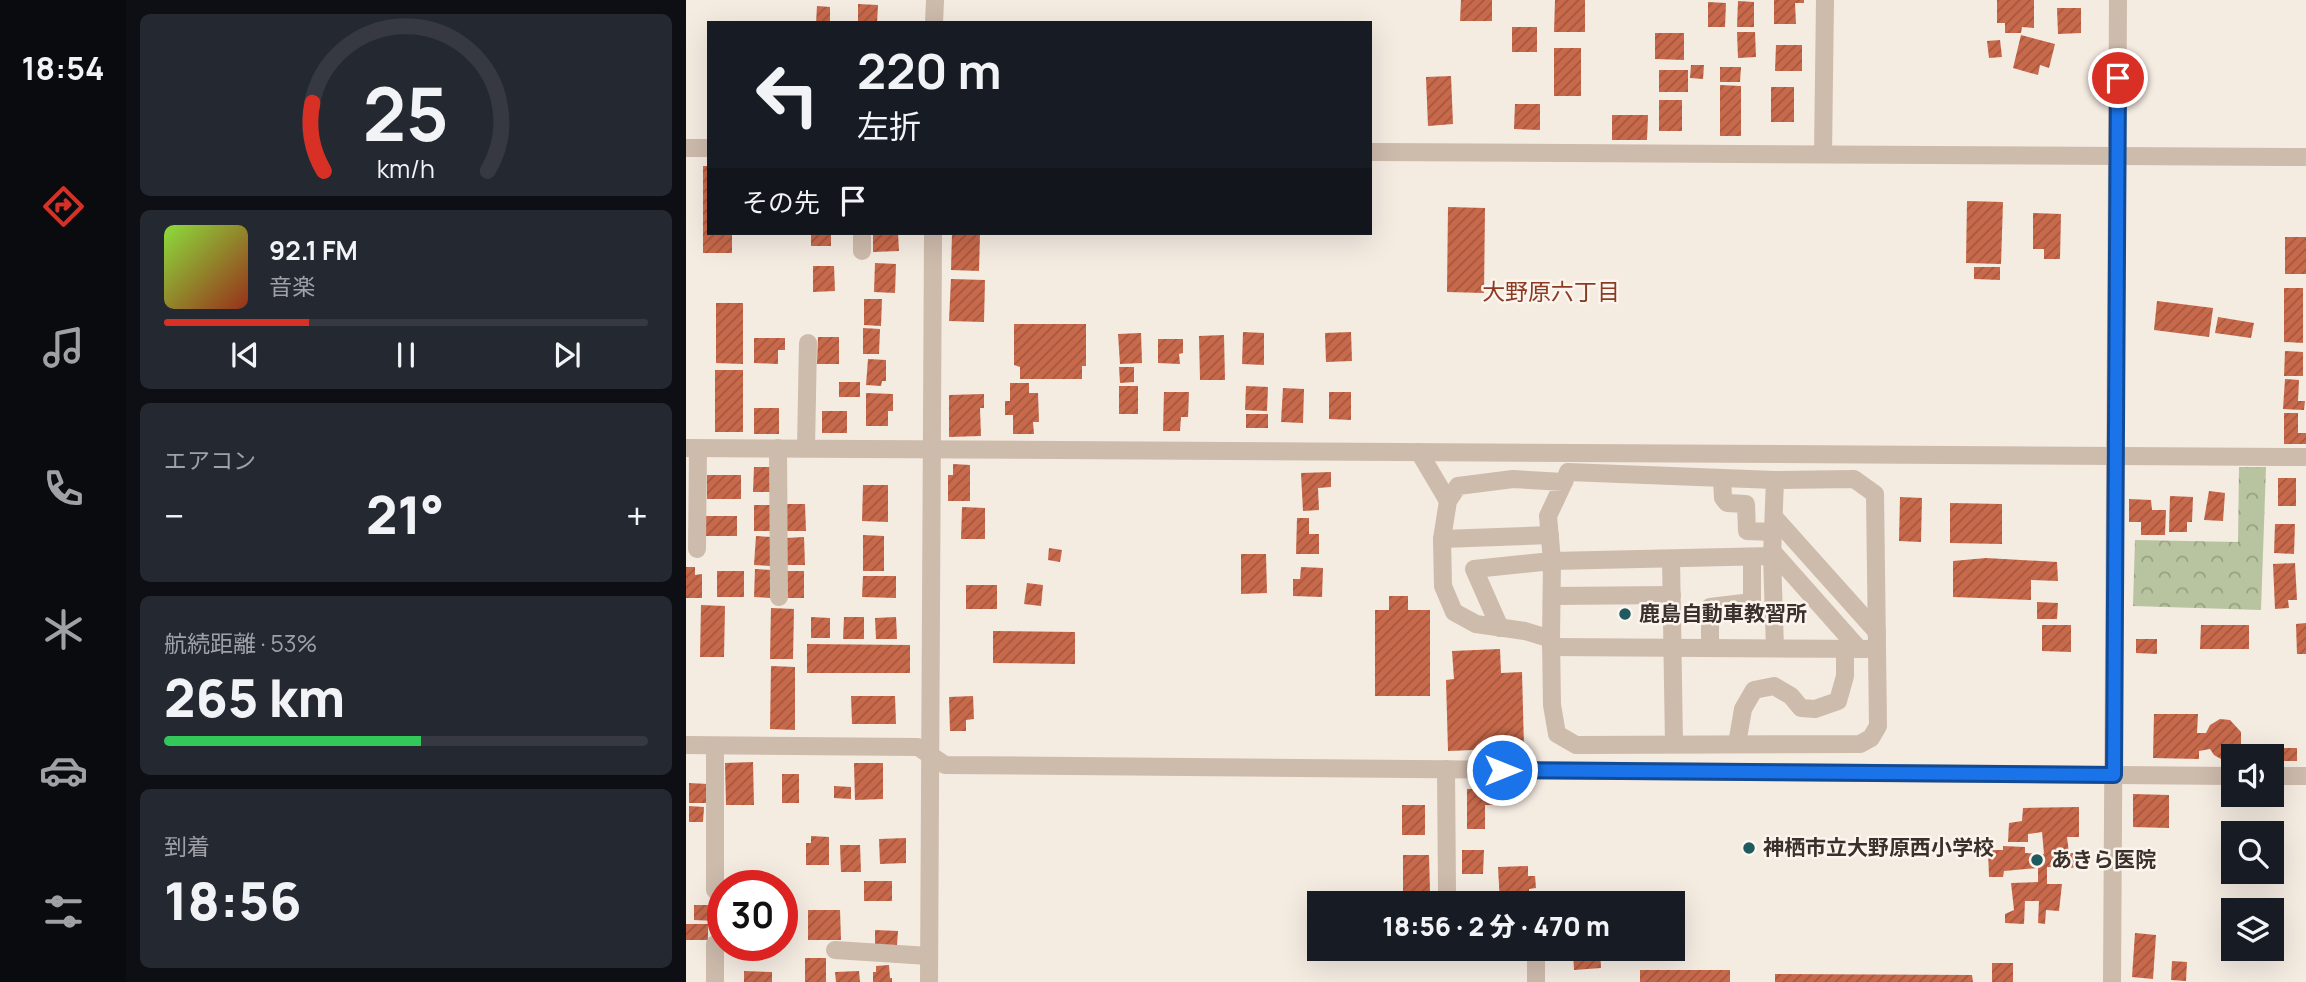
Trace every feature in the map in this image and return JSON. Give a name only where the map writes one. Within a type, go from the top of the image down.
[{"type":"street","points":[[934,0],[934,21]]},
{"type":"street","points":[[1823,154],[1825,0]]},
{"type":"street","points":[[2112,982],[2118,0]]},
{"type":"street","points":[[686,148],[707,148]]},
{"type":"street","points":[[1372,152],[2306,157]]},
{"type":"street","points":[[862,235],[862,251]]},
{"type":"street","points":[[929,982],[933,235]]},
{"type":"street","points":[[806,448],[808,343]]},
{"type":"street","points":[[697,549],[692,448],[2306,457]]},
{"type":"street","points":[[778,448],[779,597]]},
{"type":"street","points":[[1419,452],[1448,501]]},
{"type":"street","points":[[1568,472],[1722,478],[1854,479],[1875,494],[1864,644],[1878,726],[1871,738],[1860,744],[1576,745],[1557,734],[1552,705],[1552,561],[1548,516],[1568,472]]},
{"type":"street","points":[[1722,478],[1723,498],[1727,503],[1746,504],[1747,531],[1773,524]]},
{"type":"street","points":[[1564,482],[1513,479],[1458,486],[1448,501],[1442,539],[1443,586],[1454,612],[1476,624],[1525,631],[1551,643],[1672,648],[1774,648],[1864,644]]},
{"type":"street","points":[[1774,648],[1772,553],[1775,480]]},
{"type":"street","points":[[1773,524],[1864,644]]},
{"type":"street","points":[[1442,539],[1550,535]]},
{"type":"street","points":[[1772,553],[1864,644]]},
{"type":"street","points":[[1500,628],[1474,569],[1552,561],[1752,557],[1772,553]]},
{"type":"street","points":[[1710,648],[1710,607],[1752,602],[1752,557]]},
{"type":"street","points":[[1671,559],[1674,744]]},
{"type":"street","points":[[1552,596],[1672,595]]},
{"type":"street","points":[[1737,744],[1743,709],[1754,690],[1773,686],[1791,696],[1801,708],[1815,709],[1838,701],[1845,676],[1864,644]]},
{"type":"street","points":[[686,746],[918,747],[945,765],[2221,776]]},
{"type":"street","points":[[715,746],[715,870]]},
{"type":"street","points":[[1446,769],[1447,890]]},
{"type":"street","points":[[2284,776],[2306,776]]},
{"type":"street","points":[[835,950],[929,956]]},
{"type":"street","points":[[715,961],[715,982]]},
{"type":"street","points":[[1536,961],[1536,982]]},
{"type":"green space","points":[[2239,467],[2266,467],[2261,610],[2133,606],[2135,540],[2238,542]]},
{"type":"building","points":[[1461,0],[1492,0],[1492,21],[1460,21]]},
{"type":"building","points":[[1555,0],[1585,0],[1585,32],[1554,32]]},
{"type":"building","points":[[1774,0],[1804,0],[1804,3],[1795,3],[1796,24],[1774,24]]},
{"type":"building","points":[[1997,0],[2034,0],[2034,28],[2022,27],[2021,33],[2005,33],[2005,23],[1997,23]]},
{"type":"building","points":[[1738,1],[1754,2],[1754,27],[1737,27]]},
{"type":"building","points":[[1708,2],[1726,3],[1725,27],[1708,27]]},
{"type":"building","points":[[858,4],[878,5],[877,21],[858,21]]},
{"type":"building","points":[[817,6],[830,7],[830,21],[816,21]]},
{"type":"building","points":[[2057,8],[2081,8],[2081,33],[2058,34]]},
{"type":"building","points":[[1512,27],[1537,27],[1537,52],[1512,52]]},
{"type":"building","points":[[1737,32],[1755,32],[1756,57],[1738,58]]},
{"type":"building","points":[[1655,33],[1684,33],[1684,60],[1655,59]]},
{"type":"building","points":[[2021,35],[2055,44],[2049,68],[2040,65],[2038,75],[2013,68]]},
{"type":"building","points":[[2000,40],[2002,57],[1989,58],[1987,41]]},
{"type":"building","points":[[1776,45],[1802,45],[1802,71],[1775,71]]},
{"type":"building","points":[[1554,48],[1581,48],[1581,96],[1554,96]]},
{"type":"building","points":[[1691,65],[1704,65],[1703,79],[1690,78]]},
{"type":"building","points":[[1720,67],[1741,67],[1740,82],[1720,82]]},
{"type":"building","points":[[1659,70],[1688,70],[1688,92],[1659,92]]},
{"type":"building","points":[[1451,76],[1453,124],[1428,126],[1426,77]]},
{"type":"building","points":[[1720,85],[1741,86],[1741,136],[1720,136]]},
{"type":"building","points":[[1771,87],[1794,87],[1794,122],[1771,122]]},
{"type":"building","points":[[1659,100],[1682,100],[1682,131],[1659,131]]},
{"type":"building","points":[[1515,104],[1540,104],[1540,130],[1514,129]]},
{"type":"building","points":[[1612,115],[1648,115],[1647,140],[1612,140]]},
{"type":"building","points":[[703,166],[707,166],[707,235],[732,235],[732,253],[703,253]]},
{"type":"building","points":[[1967,201],[2003,202],[2001,264],[1966,263]]},
{"type":"building","points":[[1448,207],[1485,208],[1484,293],[1447,292]]},
{"type":"building","points":[[2033,213],[2061,214],[2060,259],[2044,259],[2044,249],[2033,249]]},
{"type":"building","points":[[811,235],[831,235],[831,246],[811,246]]},
{"type":"building","points":[[873,235],[898,235],[899,251],[873,252]]},
{"type":"building","points":[[952,235],[980,235],[979,271],[951,270]]},
{"type":"building","points":[[2285,237],[2306,237],[2306,274],[2285,274]]},
{"type":"building","points":[[875,263],[896,264],[895,293],[874,292]]},
{"type":"building","points":[[813,266],[834,266],[835,291],[813,292]]},
{"type":"building","points":[[1974,267],[2000,267],[2000,280],[1974,279]]},
{"type":"building","points":[[951,279],[985,280],[984,322],[949,321]]},
{"type":"building","points":[[2284,288],[2303,288],[2303,343],[2284,342]]},
{"type":"building","points":[[864,299],[882,299],[881,326],[864,325]]},
{"type":"building","points":[[2157,301],[2213,308],[2209,337],[2154,330]]},
{"type":"building","points":[[716,303],[743,303],[743,364],[716,363]]},
{"type":"building","points":[[2218,317],[2254,323],[2251,338],[2215,333]]},
{"type":"building","points":[[1014,324],[1086,324],[1086,366],[1082,366],[1082,379],[1020,379],[1020,367],[1014,365]]},
{"type":"building","points":[[863,328],[880,329],[879,354],[863,354]]},
{"type":"building","points":[[1243,332],[1264,333],[1264,365],[1242,364]]},
{"type":"building","points":[[1351,332],[1352,361],[1326,362],[1325,333]]},
{"type":"building","points":[[1141,333],[1142,363],[1120,364],[1118,334]]},
{"type":"building","points":[[1224,335],[1225,380],[1200,380],[1199,336]]},
{"type":"building","points":[[818,337],[839,337],[839,364],[817,364]]},
{"type":"building","points":[[754,338],[785,338],[785,350],[778,350],[778,364],[754,363]]},
{"type":"building","points":[[1158,339],[1183,339],[1183,353],[1179,354],[1180,364],[1158,363]]},
{"type":"building","points":[[2285,351],[2303,352],[2303,376],[2284,376]]},
{"type":"building","points":[[868,359],[886,360],[886,381],[882,381],[881,386],[866,385]]},
{"type":"building","points":[[1119,367],[1134,367],[1134,382],[1120,383]]},
{"type":"building","points":[[715,370],[743,370],[743,432],[715,432]]},
{"type":"building","points":[[2285,379],[2299,380],[2298,401],[2305,401],[2304,410],[2283,409]]},
{"type":"building","points":[[839,382],[860,382],[860,397],[839,397]]},
{"type":"building","points":[[1010,383],[1029,383],[1029,393],[1038,393],[1039,422],[1033,422],[1034,434],[1013,434],[1013,415],[1005,415],[1005,401],[1010,401]]},
{"type":"building","points":[[1119,386],[1138,386],[1138,414],[1119,414]]},
{"type":"building","points":[[1246,386],[1268,387],[1267,411],[1245,410]]},
{"type":"building","points":[[1283,388],[1304,389],[1303,423],[1281,422]]},
{"type":"building","points":[[1164,392],[1189,392],[1188,417],[1181,417],[1180,431],[1163,431]]},
{"type":"building","points":[[1329,392],[1351,392],[1351,420],[1329,419]]},
{"type":"building","points":[[866,393],[893,394],[893,411],[888,411],[888,426],[866,426]]},
{"type":"building","points":[[984,394],[984,408],[980,408],[981,436],[949,437],[949,395]]},
{"type":"building","points":[[754,408],[779,408],[779,434],[754,434]]},
{"type":"building","points":[[822,411],[847,411],[847,433],[822,433]]},
{"type":"building","points":[[2284,413],[2298,413],[2298,433],[2306,433],[2306,444],[2284,444]]},
{"type":"building","points":[[1246,414],[1268,414],[1268,428],[1246,428]]},
{"type":"building","points":[[953,464],[970,465],[970,501],[948,501],[948,475],[953,475]]},
{"type":"building","points":[[754,467],[771,467],[771,492],[753,492]]},
{"type":"building","points":[[1331,472],[1331,487],[1318,488],[1319,510],[1303,511],[1301,473]]},
{"type":"building","points":[[707,475],[741,475],[741,499],[707,499]]},
{"type":"building","points":[[2278,478],[2296,478],[2296,506],[2278,506]]},
{"type":"building","points":[[863,485],[888,485],[888,522],[862,521]]},
{"type":"building","points":[[2209,491],[2225,493],[2223,521],[2204,520]]},
{"type":"building","points":[[2170,496],[2193,497],[2192,522],[2187,522],[2187,532],[2169,532]]},
{"type":"building","points":[[1900,497],[1922,498],[1921,542],[1899,541]]},
{"type":"building","points":[[2129,499],[2151,500],[2152,510],[2166,510],[2165,535],[2141,535],[2141,522],[2129,522]]},
{"type":"building","points":[[1950,503],[2002,504],[2002,544],[1950,543]]},
{"type":"building","points":[[785,504],[805,504],[806,531],[786,531]]},
{"type":"building","points":[[754,505],[772,505],[772,531],[754,531]]},
{"type":"building","points":[[962,507],[985,508],[985,539],[961,539]]},
{"type":"building","points":[[705,516],[737,516],[737,536],[706,536]]},
{"type":"building","points":[[1297,518],[1309,518],[1309,534],[1319,534],[1319,554],[1296,554]]},
{"type":"building","points":[[2275,524],[2295,524],[2294,554],[2274,553]]},
{"type":"building","points":[[863,535],[884,536],[884,571],[863,571]]},
{"type":"building","points":[[756,536],[772,537],[771,566],[754,565]]},
{"type":"building","points":[[804,537],[805,565],[787,565],[786,538]]},
{"type":"building","points":[[1049,548],[1062,550],[1060,562],[1048,560]]},
{"type":"building","points":[[1241,554],[1266,554],[1267,593],[1241,594]]},
{"type":"building","points":[[1986,558],[2057,562],[2058,581],[2031,580],[2031,600],[1953,597],[1953,561]]},
{"type":"building","points":[[2295,563],[2297,600],[2288,600],[2289,608],[2275,609],[2273,564]]},
{"type":"building","points":[[686,567],[695,567],[695,575],[702,574],[702,598],[686,598]]},
{"type":"building","points":[[1301,567],[1323,568],[1322,597],[1293,596],[1293,579],[1300,579]]},
{"type":"building","points":[[755,569],[772,570],[771,598],[754,597]]},
{"type":"building","points":[[717,571],[744,571],[744,597],[717,597]]},
{"type":"building","points":[[786,571],[804,571],[804,598],[786,598]]},
{"type":"building","points":[[863,576],[896,576],[896,598],[862,597]]},
{"type":"building","points":[[1027,583],[1043,585],[1041,606],[1024,604]]},
{"type":"building","points":[[966,585],[997,585],[997,609],[966,609]]},
{"type":"building","points":[[1389,596],[1408,596],[1408,610],[1430,610],[1430,696],[1375,696],[1375,610],[1389,610]]},
{"type":"building","points":[[2037,602],[2058,603],[2057,619],[2037,619]]},
{"type":"building","points":[[701,605],[725,606],[724,657],[700,657]]},
{"type":"building","points":[[771,608],[794,609],[793,659],[770,659]]},
{"type":"building","points":[[811,617],[830,618],[830,638],[811,638]]},
{"type":"building","points":[[844,617],[864,617],[864,639],[843,639]]},
{"type":"building","points":[[896,617],[897,639],[876,639],[875,618]]},
{"type":"building","points":[[2306,623],[2306,654],[2297,654],[2296,624]]},
{"type":"building","points":[[2042,625],[2071,625],[2071,652],[2042,651]]},
{"type":"building","points":[[2201,625],[2249,625],[2249,649],[2200,649]]},
{"type":"building","points":[[993,631],[1075,632],[1075,664],[993,663]]},
{"type":"building","points":[[2136,639],[2157,639],[2157,654],[2136,653]]},
{"type":"building","points":[[807,644],[910,645],[910,673],[807,673]]},
{"type":"building","points":[[1500,649],[1501,673],[1522,672],[1524,748],[1448,751],[1446,680],[1454,679],[1452,651]]},
{"type":"building","points":[[771,666],[795,667],[795,730],[770,729]]},
{"type":"building","points":[[851,696],[895,696],[896,724],[852,724]]},
{"type":"building","points":[[973,696],[974,719],[966,720],[966,731],[950,731],[949,697]]},
{"type":"building","points":[[2154,714],[2198,714],[2197,733],[2206,733],[2210,725],[2220,719],[2230,720],[2241,732],[2241,744],[2221,744],[2221,759],[2210,749],[2199,751],[2199,759],[2153,758]]},
{"type":"building","points":[[2284,748],[2297,748],[2297,761],[2284,761]]},
{"type":"building","points":[[753,762],[754,805],[726,805],[725,763]]},
{"type":"building","points":[[854,763],[883,763],[883,799],[855,800]]},
{"type":"building","points":[[782,774],[799,774],[799,803],[782,803]]},
{"type":"building","points":[[689,783],[708,784],[708,803],[689,803]]},
{"type":"building","points":[[834,786],[851,787],[851,799],[834,798]]},
{"type":"building","points":[[1498,788],[1498,805],[1485,805],[1485,829],[1467,829],[1467,789]]},
{"type":"building","points":[[2133,794],[2169,795],[2169,828],[2133,827]]},
{"type":"building","points":[[1402,805],[1425,805],[1425,835],[1402,835]]},
{"type":"building","points":[[689,806],[704,807],[703,822],[689,822]]},
{"type":"building","name":"あきら医院","points":[[2079,807],[2079,837],[2067,837],[2069,853],[2086,853],[2084,868],[2047,867],[2047,884],[2062,884],[2059,911],[2046,910],[2045,924],[2038,923],[2039,901],[2025,901],[2024,924],[2005,923],[2005,914],[2014,910],[2011,883],[2038,882],[2038,868],[2004,871],[2003,877],[1989,877],[1988,850],[2003,850],[2003,846],[2025,847],[2025,853],[2044,854],[2042,832],[2028,834],[2028,842],[2008,842],[2009,823],[2022,821],[2023,808]]},
{"type":"building","points":[[811,836],[829,837],[829,865],[806,865],[806,843],[811,843]]},
{"type":"building","points":[[906,838],[906,863],[880,864],[879,839]]},
{"type":"building","points":[[840,845],[860,845],[861,872],[841,872]]},
{"type":"building","points":[[1462,850],[1484,850],[1483,874],[1462,874]]},
{"type":"building","points":[[1403,855],[1429,855],[1430,891],[1403,891]]},
{"type":"building","points":[[1528,866],[1528,876],[1535,876],[1536,888],[1529,891],[1499,891],[1498,867]]},
{"type":"building","points":[[864,881],[892,881],[892,901],[864,901]]},
{"type":"building","points":[[694,905],[707,905],[707,921],[694,920]]},
{"type":"building","points":[[808,910],[840,910],[841,940],[808,940]]},
{"type":"building","points":[[686,924],[707,924],[707,940],[686,940]]},
{"type":"building","points":[[875,930],[898,931],[897,945],[875,945]]},
{"type":"building","points":[[2135,933],[2156,935],[2153,979],[2132,977]]},
{"type":"building","points":[[805,958],[826,958],[826,982],[805,982]]},
{"type":"building","points":[[1574,961],[1601,961],[1601,968],[1574,970]]},
{"type":"building","points":[[2172,961],[2187,962],[2186,981],[2171,980]]},
{"type":"building","points":[[1992,963],[2013,963],[2013,982],[1992,982]]},
{"type":"building","points":[[889,965],[892,982],[873,982],[876,966]]},
{"type":"building","points":[[1640,970],[1730,970],[1730,982],[1640,982]]},
{"type":"building","points":[[744,971],[772,972],[772,982],[744,982]]},
{"type":"building","points":[[859,971],[860,982],[836,982],[835,972]]},
{"type":"building","points":[[1775,974],[1972,975],[1973,982],[1775,982]]},
{"type":"place","name":"鹿島自動車教習所","points":[[1625,614]]},
{"type":"place","name":"神栖市立大野原西小学校","points":[[1749,848]]},
{"type":"place","name":"あきら医院","points":[[2037,860]]},
{"type":"district","name":"大野原六丁目","points":[[1551,292]]},
{"type":"route","points":[[1502,770],[2114,775],[2118,78]]}]
